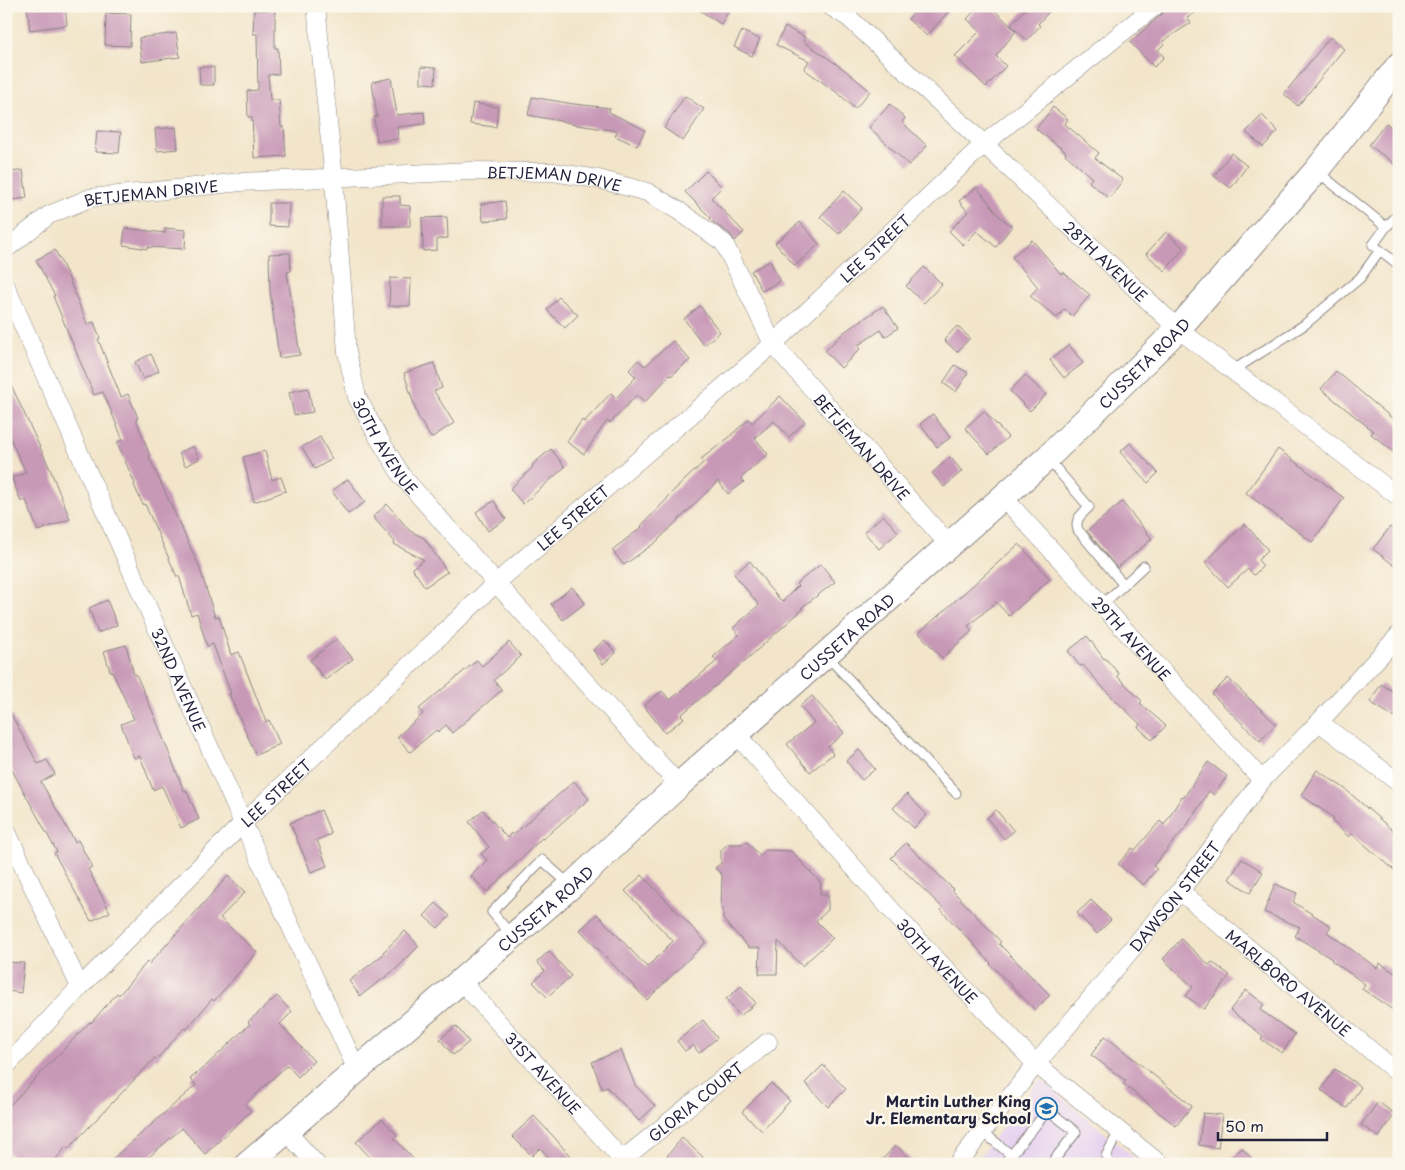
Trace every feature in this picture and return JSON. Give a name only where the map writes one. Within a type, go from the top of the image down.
[{"type":"street","name":"30TH AVENUE","points":[[316,6],[334,179],[347,352],[357,396],[378,437],[402,476],[679,785]]},
{"type":"street","name":"28TH AVENUE","points":[[830,6],[847,12],[1178,329],[1399,497]]},
{"type":"street","name":"LEE STREET","points":[[11,1061],[80,987],[243,823],[496,583],[773,344],[984,144],[1155,6]]},
{"type":"street","name":"CUSSETA ROAD","points":[[248,1164],[462,982],[571,886],[679,785],[737,736],[825,654],[1047,458],[1178,329],[1316,171],[1399,66]]},
{"type":"street","name":"BETJEMAN DRIVE","points":[[6,249],[49,214],[90,198],[241,182],[471,171],[554,172],[598,178],[647,192],[679,211],[724,243],[773,344],[949,544]]},
{"type":"street","name":"32ND AVENUE","points":[[6,287],[243,823],[357,1070]]},
{"type":"street","name":"29TH AVENUE","points":[[1003,497],[1262,780]]},
{"type":"street","name":"DAWSON STREET","points":[[958,1164],[1036,1064],[1180,891],[1262,780],[1319,722],[1399,635]]},
{"type":"street","points":[[1319,722],[1399,783]]},
{"type":"street","name":"30TH AVENUE","points":[[737,736],[917,939],[1036,1064],[1160,1164]]},
{"type":"street","points":[[6,830],[80,987]]},
{"type":"street","name":"MARLBORO AVENUE","points":[[1180,891],[1399,1074]]},
{"type":"street","name":"31ST AVENUE","points":[[462,982],[624,1162]]},
{"type":"street","name":"GLORIA COURT","points":[[624,1162],[768,1042]]},
{"type":"street","points":[[286,1132],[316,1164]]},
{"type":"lane","points":[[1316,171],[1386,226]]},
{"type":"lane","points":[[1399,214],[1386,226],[1373,245],[1399,265]]},
{"type":"lane","points":[[1232,370],[1304,325],[1360,278],[1380,250]]},
{"type":"lane","points":[[1047,458],[1089,507],[1078,518],[1076,524],[1078,530],[1123,584]]},
{"type":"lane","points":[[1102,605],[1144,566]]},
{"type":"lane","points":[[825,654],[956,793]]},
{"type":"lane","points":[[512,936],[492,912],[542,860],[571,886]]},
{"type":"lane","points":[[1004,1164],[1048,1110],[1076,1132],[1052,1164]]},
{"type":"lane","points":[[1109,1164],[1106,1156],[1119,1131]]},
{"type":"lane","points":[[983,1132],[1011,1155]]},
{"type":"shaded area","name":"Martin Luther King Jr. Elementary School","points":[[1040,1079],[1142,1164],[974,1164]]},
{"type":"building","points":[[27,6],[65,6],[67,25],[30,30]]},
{"type":"building","points":[[693,6],[732,6],[721,24]]},
{"type":"building","points":[[920,6],[941,6],[948,12],[927,36],[908,19]]},
{"type":"building","points":[[979,6],[990,6],[1016,31],[996,56],[1006,66],[986,87],[955,56],[980,31],[967,19]]},
{"type":"building","points":[[1028,6],[1054,6],[1027,40],[1011,25]]},
{"type":"building","points":[[1165,6],[1206,6],[1187,18],[1191,23],[1163,41],[1165,43],[1158,50],[1164,57],[1154,67],[1130,42],[1162,14]]},
{"type":"building","points":[[254,10],[275,10],[275,48],[278,48],[279,74],[268,75],[270,100],[279,100],[281,127],[284,127],[286,156],[254,158],[252,117],[248,117],[247,91],[258,90],[257,34],[253,34]]},
{"type":"building","points":[[106,13],[131,14],[130,46],[105,45]]},
{"type":"building","points":[[785,27],[805,37],[803,41],[845,70],[870,91],[855,109],[839,94],[804,69],[809,61],[776,45]]},
{"type":"building","points":[[742,31],[760,39],[752,56],[734,47]]},
{"type":"building","points":[[176,33],[180,57],[142,62],[139,38]]},
{"type":"building","points":[[1330,37],[1344,49],[1298,106],[1284,94]]},
{"type":"building","points":[[199,67],[214,67],[214,85],[200,85]]},
{"type":"building","points":[[421,67],[436,68],[435,84],[421,83]]},
{"type":"building","points":[[391,78],[397,115],[424,112],[425,124],[397,127],[398,139],[377,141],[374,117],[377,117],[372,82]]},
{"type":"building","points":[[685,96],[704,109],[683,141],[664,128]]},
{"type":"building","points":[[532,97],[610,108],[609,112],[645,130],[637,146],[615,136],[618,131],[528,115]]},
{"type":"building","points":[[473,103],[498,107],[496,127],[470,124]]},
{"type":"building","points":[[890,104],[905,118],[902,122],[927,146],[909,165],[869,127]]},
{"type":"building","points":[[1053,107],[1068,119],[1065,124],[1099,153],[1095,158],[1123,180],[1109,198],[1089,182],[1092,178],[1065,154],[1066,152],[1036,129]]},
{"type":"building","points":[[1262,115],[1278,131],[1263,147],[1246,132]]},
{"type":"building","points":[[1386,123],[1399,133],[1399,167],[1369,145]]},
{"type":"building","points":[[176,127],[178,149],[157,151],[155,129]]},
{"type":"building","points":[[97,131],[121,132],[119,153],[95,152]]},
{"type":"building","points":[[1231,153],[1247,166],[1231,188],[1214,176]]},
{"type":"building","points":[[23,170],[27,198],[6,201],[6,173]]},
{"type":"building","points":[[706,171],[722,187],[711,198],[744,232],[735,241],[730,234],[714,223],[685,192]]},
{"type":"building","points":[[977,187],[999,216],[1012,226],[996,247],[977,231],[963,245],[949,231],[968,212],[959,201]]},
{"type":"building","points":[[844,191],[862,208],[839,234],[820,217]]},
{"type":"building","points":[[382,196],[400,196],[400,205],[410,206],[410,226],[382,226]]},
{"type":"building","points":[[505,201],[507,219],[483,221],[481,204]]},
{"type":"building","points":[[269,203],[289,203],[288,227],[269,226]]},
{"type":"building","points":[[447,217],[448,238],[437,239],[437,250],[423,251],[422,218]]},
{"type":"building","points":[[800,222],[819,244],[795,266],[775,243]]},
{"type":"building","points":[[125,228],[165,233],[165,228],[186,230],[185,249],[148,247],[148,249],[123,245]]},
{"type":"building","points":[[1166,232],[1184,248],[1165,271],[1146,254]]},
{"type":"building","points":[[1032,240],[1061,274],[1063,272],[1090,295],[1072,316],[1064,309],[1057,318],[1030,296],[1038,287],[1012,257]]},
{"type":"building","points":[[55,250],[87,324],[94,322],[100,338],[98,339],[121,397],[128,394],[138,418],[136,419],[149,457],[199,566],[215,617],[219,616],[231,655],[239,652],[266,722],[269,720],[280,744],[256,755],[229,694],[231,694],[213,644],[207,646],[197,613],[191,615],[179,576],[177,577],[145,504],[143,505],[134,485],[117,442],[123,440],[103,392],[94,395],[53,296],[55,296],[36,260]]},
{"type":"building","points":[[290,253],[291,271],[287,272],[300,355],[279,358],[270,291],[269,254]]},
{"type":"building","points":[[770,261],[780,281],[762,291],[751,271]]},
{"type":"building","points":[[924,267],[942,284],[924,303],[906,286]]},
{"type":"building","points":[[390,278],[411,279],[410,306],[389,306]]},
{"type":"building","points":[[559,297],[578,315],[565,328],[547,310]]},
{"type":"building","points":[[700,306],[720,332],[704,345],[684,319]]},
{"type":"building","points":[[883,306],[898,328],[885,337],[881,330],[857,346],[860,349],[841,368],[825,351],[844,332]]},
{"type":"building","points":[[957,326],[970,338],[957,352],[944,340]]},
{"type":"building","points":[[673,341],[690,360],[670,375],[645,402],[637,395],[610,423],[607,421],[584,454],[567,442],[582,420],[584,422],[611,393],[616,398],[636,377],[629,370],[638,360],[645,366]]},
{"type":"building","points":[[1069,345],[1083,363],[1064,378],[1050,360]]},
{"type":"building","points":[[151,354],[159,371],[143,379],[135,362]]},
{"type":"building","points":[[434,363],[442,388],[434,391],[454,423],[431,438],[418,417],[404,373]]},
{"type":"building","points":[[955,365],[968,373],[956,392],[943,383]]},
{"type":"building","points":[[1336,371],[1399,424],[1399,456],[1371,434],[1373,431],[1321,389]]},
{"type":"building","points":[[6,374],[50,469],[70,519],[38,531],[26,500],[21,502],[12,478],[26,473],[6,429]]},
{"type":"building","points":[[1025,375],[1046,395],[1030,411],[1010,391]]},
{"type":"building","points":[[308,388],[313,412],[294,415],[289,392]]},
{"type":"building","points":[[780,396],[805,422],[789,437],[774,421],[755,438],[768,454],[741,478],[744,482],[728,494],[718,481],[656,542],[624,565],[612,550],[642,527],[667,497],[704,462],[701,459],[731,436],[749,419],[752,423]]},
{"type":"building","points":[[984,411],[1008,437],[989,454],[965,428]]},
{"type":"building","points":[[933,414],[950,438],[937,447],[920,424]]},
{"type":"building","points":[[320,437],[332,459],[315,469],[302,447]]},
{"type":"building","points":[[1130,443],[1158,473],[1148,483],[1120,452]]},
{"type":"building","points":[[193,446],[199,459],[185,466],[179,453]]},
{"type":"building","points":[[551,449],[565,467],[523,504],[510,489],[533,467],[532,465]]},
{"type":"building","points":[[1278,449],[1344,498],[1312,542],[1246,493]]},
{"type":"building","points":[[265,451],[272,480],[281,477],[286,491],[254,502],[243,457]]},
{"type":"building","points":[[950,457],[962,471],[944,487],[932,473]]},
{"type":"building","points":[[348,479],[365,502],[348,514],[332,491]]},
{"type":"building","points":[[494,501],[506,519],[488,531],[476,512]]},
{"type":"building","points":[[1122,502],[1152,539],[1117,568],[1087,531]]},
{"type":"building","points":[[387,504],[410,531],[424,538],[448,573],[425,587],[412,568],[424,560],[394,544],[395,542],[373,517]]},
{"type":"building","points":[[883,515],[898,532],[879,549],[864,532]]},
{"type":"building","points":[[1245,524],[1268,550],[1258,560],[1263,566],[1254,575],[1248,569],[1228,587],[1205,562]]},
{"type":"building","points":[[1390,527],[1399,533],[1399,569],[1373,549]]},
{"type":"building","points":[[1019,544],[1050,579],[1009,616],[996,602],[968,626],[972,631],[942,658],[919,633]]},
{"type":"building","points":[[750,561],[766,584],[782,602],[798,586],[796,584],[821,564],[835,582],[801,608],[803,609],[681,715],[684,718],[665,733],[644,706],[662,691],[670,700],[717,661],[713,657],[739,635],[733,628],[759,605],[734,574]]},
{"type":"building","points":[[572,587],[585,603],[563,620],[551,604]]},
{"type":"building","points":[[107,600],[117,625],[98,633],[89,608]]},
{"type":"building","points":[[1087,636],[1104,659],[1119,674],[1117,676],[1142,701],[1140,703],[1166,726],[1152,740],[1138,727],[1140,724],[1105,690],[1083,665],[1080,666],[1068,651]]},
{"type":"building","points":[[337,639],[353,659],[325,680],[310,660]]},
{"type":"building","points":[[605,640],[616,653],[603,664],[593,650]]},
{"type":"building","points":[[509,642],[521,656],[494,680],[502,690],[452,733],[446,725],[438,732],[436,730],[410,752],[397,737],[423,714],[419,709],[477,660],[482,666]]},
{"type":"building","points":[[126,645],[134,675],[136,674],[184,791],[186,790],[199,819],[181,828],[162,786],[153,790],[140,756],[134,758],[121,724],[134,719],[112,671],[110,671],[104,651]]},
{"type":"building","points":[[1228,678],[1276,724],[1260,741],[1212,694]]},
{"type":"building","points":[[1381,684],[1399,695],[1399,708],[1394,717],[1370,702]]},
{"type":"building","points":[[812,696],[844,733],[828,747],[833,754],[810,772],[787,744],[814,723],[800,706]]},
{"type":"building","points":[[6,705],[38,764],[47,760],[55,774],[41,782],[75,842],[78,840],[92,867],[88,869],[110,912],[91,921],[54,853],[57,852],[6,759]]},
{"type":"building","points":[[859,750],[875,769],[862,780],[846,761]]},
{"type":"building","points":[[1208,762],[1227,776],[1214,795],[1209,791],[1186,827],[1153,866],[1157,869],[1143,885],[1118,864],[1132,848],[1135,850],[1160,821],[1164,825],[1182,796],[1184,797]]},
{"type":"building","points":[[1317,770],[1344,788],[1399,836],[1399,874],[1352,834],[1349,837],[1332,821],[1334,818],[1301,795]]},
{"type":"building","points":[[574,781],[589,799],[542,838],[487,892],[471,876],[487,860],[481,854],[489,847],[469,822],[483,810],[507,838],[511,833],[513,835]]},
{"type":"building","points":[[907,794],[927,815],[914,828],[893,808]]},
{"type":"building","points":[[321,810],[331,834],[317,840],[327,866],[311,872],[290,823]]},
{"type":"building","points":[[996,810],[1014,831],[1004,839],[987,818]]},
{"type":"building","points":[[746,841],[760,856],[766,850],[791,851],[821,883],[820,895],[828,895],[828,910],[816,921],[833,938],[802,966],[778,941],[777,974],[759,974],[760,948],[749,948],[723,919],[723,909],[721,907],[722,875],[715,868],[721,863],[721,850],[728,844],[742,844]]},
{"type":"building","points":[[906,843],[953,889],[1001,942],[999,944],[1050,995],[1035,1010],[941,910],[943,908],[891,858]]},
{"type":"building","points":[[1242,859],[1263,872],[1250,893],[1229,879]]},
{"type":"building","points":[[642,875],[706,942],[647,1000],[580,930],[597,914],[647,967],[673,941],[625,891]]},
{"type":"building","points":[[228,876],[245,892],[220,918],[257,952],[214,1001],[212,999],[186,1030],[184,1028],[157,1059],[155,1058],[68,1149],[66,1147],[52,1164],[22,1164],[6,1150],[6,1109],[91,1023],[117,993],[119,995],[147,962],[149,964]]},
{"type":"building","points":[[1275,884],[1297,893],[1293,902],[1331,926],[1327,932],[1377,968],[1380,963],[1399,976],[1399,1014],[1362,989],[1365,984],[1332,959],[1295,936],[1300,927],[1264,912]]},
{"type":"building","points":[[1091,900],[1111,920],[1097,934],[1077,913]]},
{"type":"building","points":[[436,903],[450,916],[438,928],[424,916]]},
{"type":"building","points":[[405,931],[419,946],[396,969],[360,996],[349,981],[384,954],[383,952]]},
{"type":"building","points":[[1181,939],[1209,965],[1212,962],[1230,975],[1204,1009],[1186,996],[1193,987],[1163,959]]},
{"type":"building","points":[[549,951],[571,976],[547,997],[533,982],[545,971],[537,962]]},
{"type":"building","points":[[6,962],[24,963],[21,993],[8,991],[9,987],[6,987]]},
{"type":"building","points":[[741,986],[756,1003],[740,1016],[726,999]]},
{"type":"building","points":[[1246,990],[1264,1004],[1260,1010],[1295,1034],[1282,1053],[1261,1039],[1263,1036],[1230,1010]]},
{"type":"building","points":[[277,996],[292,1012],[280,1024],[314,1061],[298,1077],[287,1065],[245,1105],[251,1111],[205,1154],[182,1128],[141,1164],[107,1164],[196,1085],[190,1079],[250,1024],[248,1022]]},
{"type":"building","points":[[703,1020],[717,1038],[699,1053],[693,1045],[685,1051],[677,1041]]},
{"type":"building","points":[[456,1026],[469,1042],[453,1055],[440,1039]]},
{"type":"building","points":[[1105,1036],[1192,1106],[1176,1126],[1123,1084],[1126,1081],[1091,1055]]},
{"type":"building","points":[[621,1050],[635,1085],[655,1106],[639,1121],[607,1087],[602,1089],[592,1062]]},
{"type":"building","points":[[823,1065],[846,1089],[828,1107],[805,1083]]},
{"type":"building","points":[[1335,1069],[1361,1087],[1347,1108],[1321,1090]]},
{"type":"building","points":[[771,1083],[790,1101],[762,1131],[742,1112]]},
{"type":"building","points":[[1378,1102],[1395,1114],[1379,1137],[1361,1125]]},
{"type":"building","points":[[1203,1113],[1222,1115],[1218,1148],[1199,1145]]},
{"type":"building","points":[[534,1116],[577,1164],[554,1164],[540,1148],[532,1156],[512,1136]]},
{"type":"building","points":[[382,1119],[397,1135],[394,1138],[418,1164],[376,1164],[356,1142]]},
{"type":"building","points":[[682,1138],[703,1157],[697,1164],[676,1164],[667,1156]]},
{"type":"building","points":[[896,1145],[915,1164],[878,1164]]},
{"type":"building","points":[[1242,1148],[1257,1164],[1226,1164]]},
{"type":"place","name":"Martin Luther King Jr. Elementary School","points":[[1047,1109]]}]
